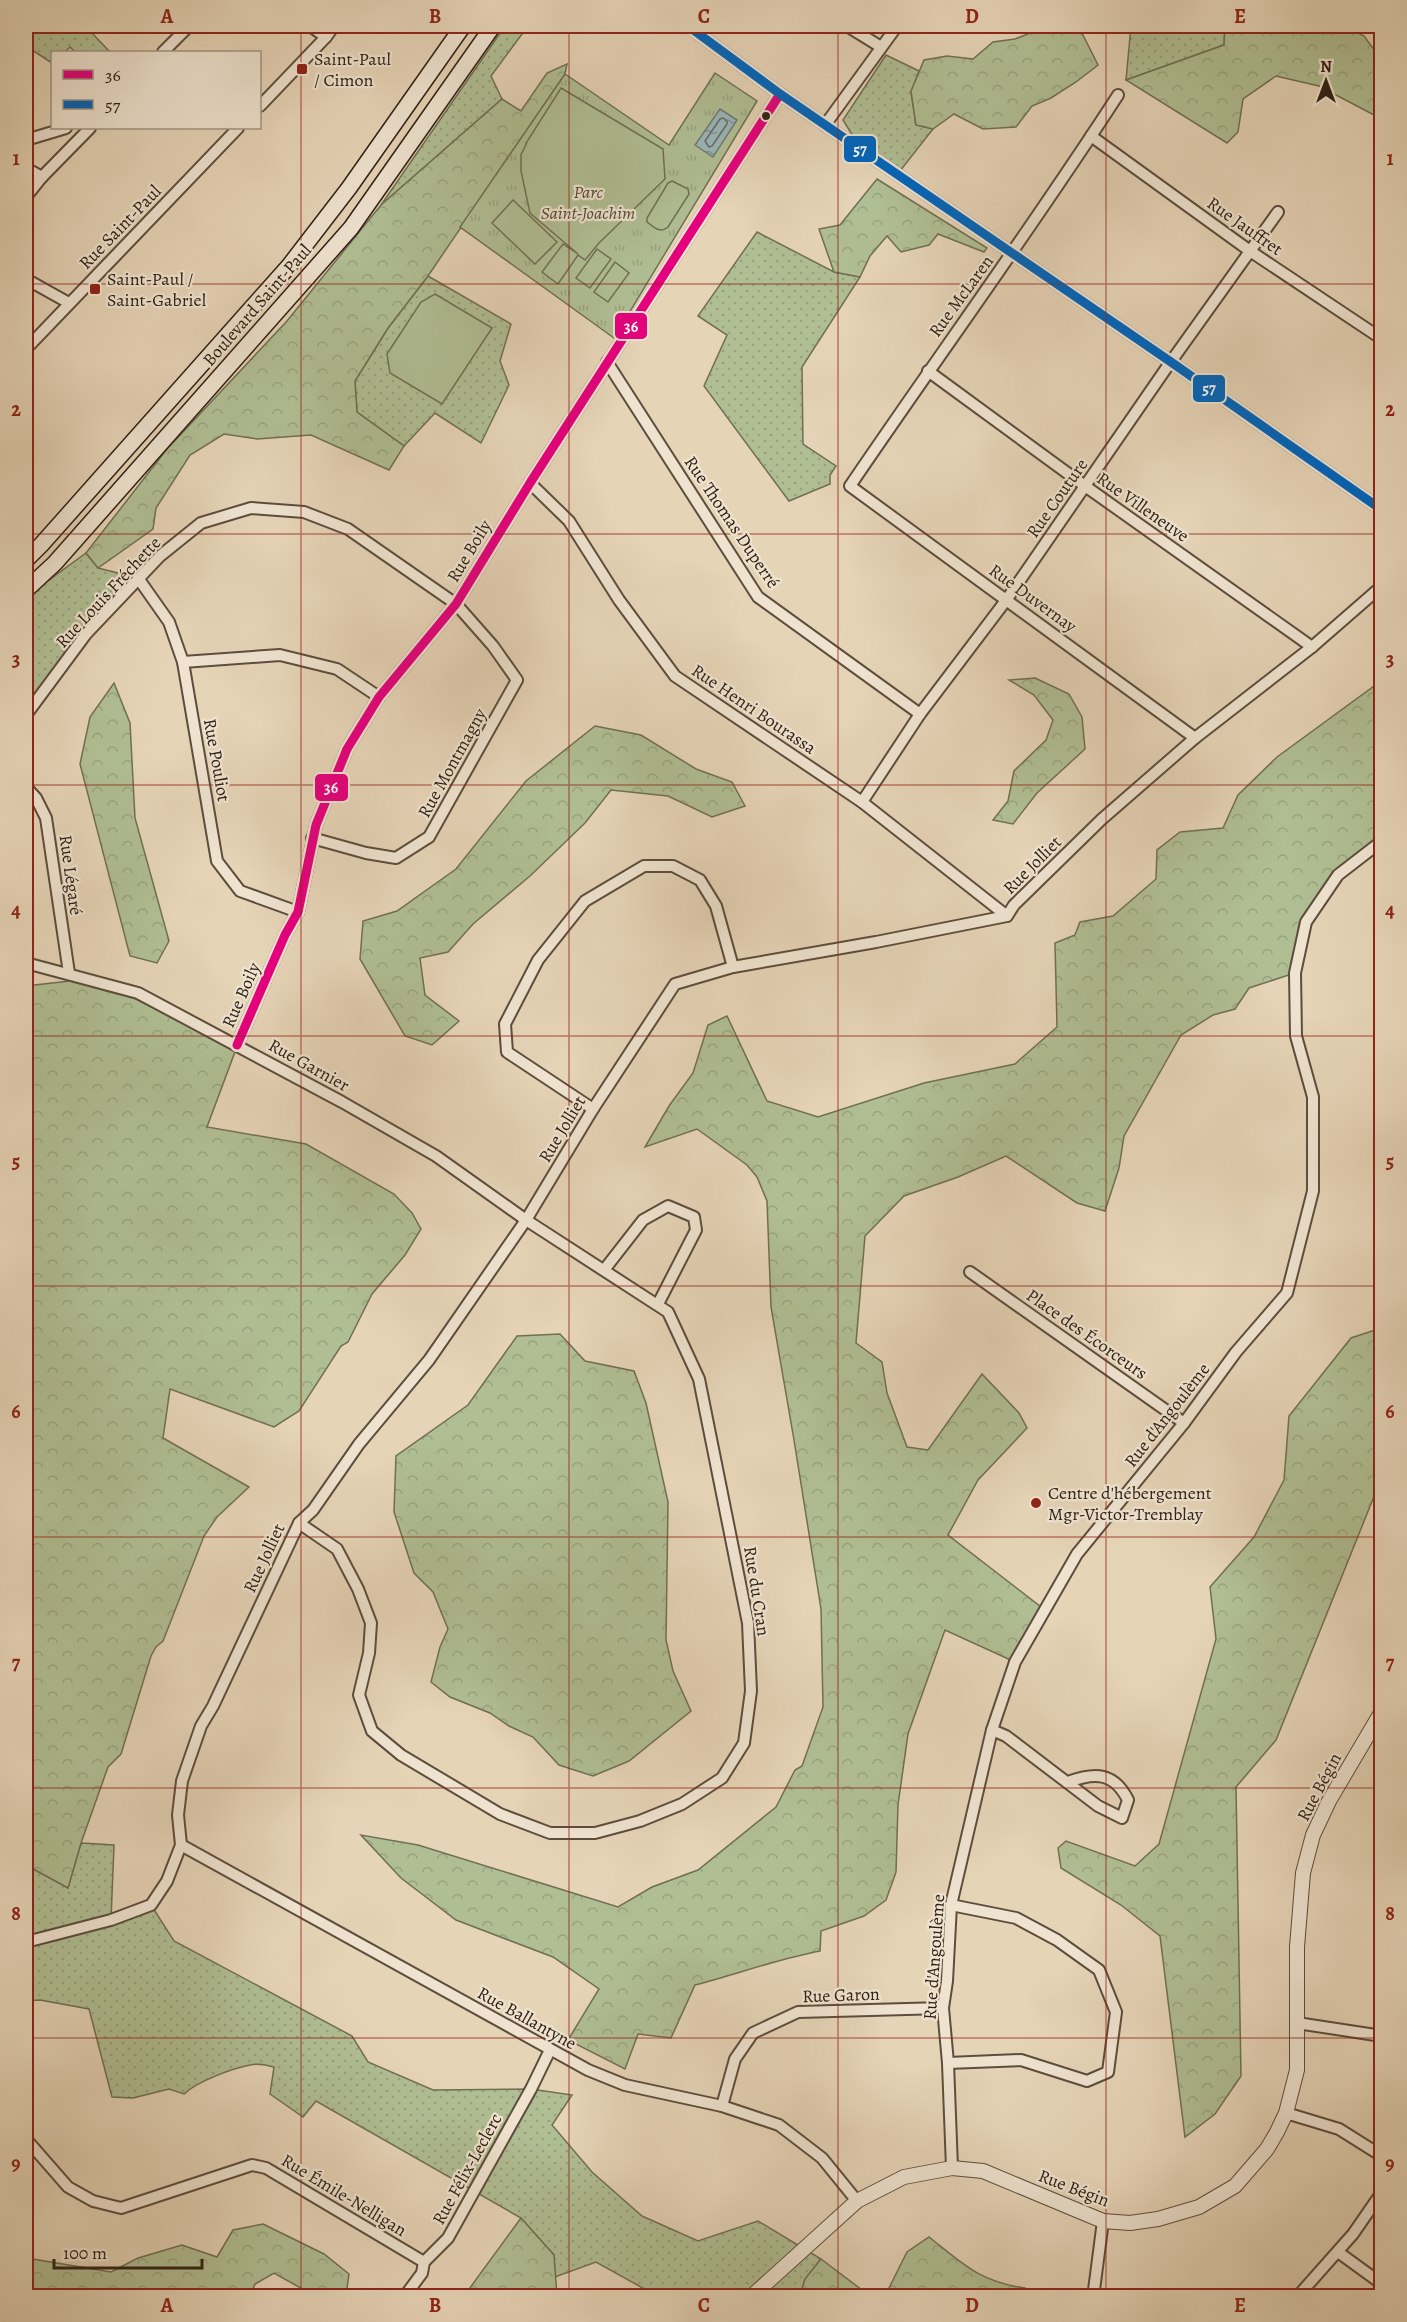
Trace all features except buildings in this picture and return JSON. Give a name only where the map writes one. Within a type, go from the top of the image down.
[{"type":"main road","name":"Boulevard Saint-Paul","points":[[26,560],[289,266],[349,189],[463,26]]},
{"type":"main road","name":"Boulevard Saint-Paul","points":[[26,590],[55,563],[351,228],[493,26]]},
{"type":"street","points":[[164,51],[189,26]]},
{"type":"street","points":[[310,26],[326,37]]},
{"type":"street","points":[[261,105],[334,26]]},
{"type":"street","points":[[688,26],[780,94],[1382,510]]},
{"type":"street","points":[[847,26],[881,47]]},
{"type":"street","points":[[825,125],[897,26]]},
{"type":"street","name":"Rue Boily","points":[[237,1045],[285,935],[298,912],[312,838],[347,749],[379,697],[456,604],[530,483],[780,94]]},
{"type":"street","name":"Rue McLaren","points":[[850,486],[1011,255],[1118,95]]},
{"type":"street","points":[[26,140],[63,129]]},
{"type":"street","points":[[26,197],[42,177],[89,129]]},
{"type":"street","name":"Rue Saint-Paul","points":[[26,349],[237,129]]},
{"type":"street","name":"Rue Jauffret","points":[[1091,136],[1250,251],[1382,339]]},
{"type":"street","points":[[26,168],[42,177]]},
{"type":"street","name":"Rue Couture","points":[[862,802],[920,714],[1006,599],[1170,362],[1278,212]]},
{"type":"street","points":[[26,279],[69,303]]},
{"type":"street","name":"Rue Thomas Duperré","points":[[607,362],[758,597],[920,714]]},
{"type":"street","name":"Rue Villeneuve","points":[[928,371],[1312,647]]},
{"type":"street","name":"Rue Henri Bourassa","points":[[530,483],[569,521],[619,600],[675,676],[862,802],[1007,915]]},
{"type":"street","name":"Rue Duvernay","points":[[850,486],[1195,738]]},
{"type":"street","name":"Rue Louis Fréchette","points":[[26,715],[86,634],[160,556],[201,523],[252,508],[304,512],[348,529],[456,604]]},
{"type":"street","name":"Rue Pouliot","points":[[138,578],[169,622],[183,662],[217,861],[240,891],[298,912]]},
{"type":"street","name":"Rue Jolliet","points":[[26,1942],[111,1920],[151,1905],[167,1881],[181,1845],[178,1815],[182,1781],[201,1726],[213,1706],[299,1523],[313,1510],[359,1444],[429,1360],[526,1220],[593,1109],[675,984],[733,967],[876,942],[1007,915],[1014,905],[1102,819],[1195,738],[1312,647],[1382,586]]},
{"type":"street","name":"Rue Montmagny","points":[[312,838],[366,854],[396,858],[429,837],[517,680],[493,646],[456,604]]},
{"type":"street","points":[[183,662],[280,654],[337,669],[379,697]]},
{"type":"street","name":"Rue Légaré","points":[[26,787],[36,798],[46,818],[69,974]]},
{"type":"street","name":"Rue d'Angoulème","points":[[952,2168],[948,2063],[943,2008],[947,1981],[951,1905],[992,1730],[1016,1662],[1077,1554],[1184,1423],[1236,1352],[1287,1293],[1313,1191],[1313,1097],[1296,1036],[1294,973],[1306,922],[1338,875],[1382,841]]},
{"type":"street","points":[[593,1109],[507,1052],[505,1024],[538,960],[585,902],[644,866],[673,866],[700,880],[716,906],[733,967]]},
{"type":"street","name":"Rue Garnier","points":[[26,963],[138,993],[237,1045],[436,1156],[526,1220]]},
{"type":"street","points":[[604,1269],[643,1220],[668,1206],[694,1217],[696,1230],[658,1304]]},
{"type":"street","name":"Rue du Cran","points":[[299,1523],[337,1549],[358,1589],[371,1623],[369,1653],[359,1695],[372,1731],[401,1755],[500,1814],[550,1833],[595,1833],[640,1821],[682,1804],[722,1778],[744,1743],[751,1691],[748,1623],[699,1379],[668,1312],[526,1220]]},
{"type":"street","name":"Place des Écorceurs","points":[[970,1272],[1184,1423]]},
{"type":"street","name":"Rue Bégin","points":[[752,2296],[858,2201],[904,2177],[952,2168],[983,2171],[1103,2221],[1130,2223],[1158,2219],[1199,2206],[1235,2186],[1267,2150],[1286,2113],[1297,2070],[1297,1947],[1303,1873],[1313,1835],[1329,1801],[1382,1712]]},
{"type":"street","points":[[992,1730],[1006,1736],[1098,1806],[1122,1818],[1128,1800],[1120,1785],[1100,1776],[1085,1776],[1068,1782]]},
{"type":"street","name":"Rue Ballantyne","points":[[181,1845],[588,2070],[625,2085],[722,2106],[779,2125],[822,2158],[858,2201]]},
{"type":"street","points":[[948,2063],[1021,2060],[1087,2081],[1108,2072],[1116,2012],[1099,1970],[1057,1940],[1016,1918],[951,1905]]},
{"type":"street","name":"Rue Garon","points":[[722,2106],[735,2060],[753,2033],[798,2012],[943,2008]]},
{"type":"street","points":[[1297,2023],[1382,2036]]},
{"type":"street","name":"Rue Félix-Leclerc","points":[[405,2296],[422,2273],[424,2262],[448,2238],[550,2050]]},
{"type":"street","points":[[1286,2113],[1339,2129],[1382,2156]]},
{"type":"street","name":"Rue Émile-Nelligan","points":[[26,2139],[68,2187],[93,2201],[121,2208],[252,2165],[266,2168],[424,2262]]},
{"type":"street","points":[[1298,2296],[1353,2234],[1382,2192]]},
{"type":"street","points":[[1096,2296],[1094,2290],[1103,2221]]},
{"type":"street","points":[[1338,2252],[1382,2283]]},
{"type":"green space","points":[[26,26],[94,26],[90,31],[109,51],[74,51],[70,47],[66,51],[51,51],[51,62],[26,46]]},
{"type":"green space","points":[[505,26],[528,26],[491,76],[502,99],[381,205]]},
{"type":"green space","points":[[1048,26],[1070,26],[1083,35],[1098,65],[1051,98],[1032,106],[1016,127],[983,129],[954,114],[933,129],[916,125],[911,91],[924,60],[947,56],[973,59],[993,42],[1015,39]]},
{"type":"green space","points":[[1131,26],[1225,26],[1224,45],[1126,80]]},
{"type":"green space","points":[[1225,26],[1345,26],[1364,36],[1381,59],[1381,128],[1376,116],[1319,86],[1276,76],[1243,99],[1238,132],[1227,143],[1126,80],[1224,45]]},
{"type":"green space","points":[[886,55],[919,71],[911,92],[916,125],[933,129],[900,171],[851,133],[843,120]]},
{"type":"green space","points":[[567,64],[565,74],[428,276],[388,328],[355,381],[357,412],[404,446],[389,470],[311,435],[257,439],[224,434],[190,455],[156,508],[153,529],[98,568],[86,553],[167,449],[287,321],[381,205],[502,99],[521,111],[547,73]]},
{"type":"green space","name":"Parc Saint-Joachim","points":[[715,73],[757,101],[614,338],[460,227],[565,74],[669,145]]},
{"type":"green space","points":[[561,88],[663,149],[665,179],[599,243],[585,260],[578,255],[558,284],[542,272],[563,244],[578,254],[530,213],[521,171],[521,155]]},
{"type":"green space","points":[[877,179],[987,248],[984,252],[938,234],[929,245],[901,252],[887,236],[870,256],[860,277],[834,272],[819,229],[840,225]]},
{"type":"green space","points":[[672,181],[688,189],[689,194],[668,227],[660,230],[647,222],[647,218],[668,183]]},
{"type":"green space","points":[[513,200],[557,242],[535,264],[492,223]]},
{"type":"green space","points":[[757,232],[834,272],[860,277],[802,367],[803,444],[836,466],[830,475],[830,484],[789,501],[704,386],[727,335],[698,316]]},
{"type":"green space","points":[[597,249],[611,259],[590,288],[576,278]]},
{"type":"green space","points":[[615,262],[629,273],[608,302],[594,292]]},
{"type":"green space","points":[[428,276],[511,324],[500,361],[509,385],[481,443],[435,413],[404,446],[357,412],[355,381],[388,328]]},
{"type":"green space","points":[[435,294],[492,328],[442,404],[390,373],[387,354],[421,302]]},
{"type":"green space","points":[[86,553],[98,568],[138,578],[26,712],[26,597]]},
{"type":"green space","points":[[1035,678],[1069,694],[1082,717],[1085,749],[1037,793],[1013,824],[993,820],[1008,801],[1014,771],[1046,740],[1053,720],[1034,695],[1009,680]]},
{"type":"green space","points":[[1381,681],[1381,841],[1338,875],[1306,922],[1295,973],[1249,988],[1235,1009],[1213,1015],[1181,1035],[1124,1136],[1119,1168],[1105,1211],[1077,1203],[1006,1156],[958,1177],[904,1196],[865,1236],[856,1343],[882,1362],[887,1393],[907,1447],[928,1450],[982,1374],[1019,1413],[1027,1428],[978,1480],[948,1535],[1045,1610],[1015,1662],[945,1630],[908,1734],[898,1805],[896,1872],[886,1900],[864,1916],[821,1931],[820,1951],[695,1985],[671,2038],[638,2034],[625,2069],[568,2040],[599,1989],[553,1957],[456,1920],[401,1878],[361,1835],[418,1845],[618,1907],[652,1887],[698,1870],[776,1807],[795,1770],[802,1766],[823,1707],[821,1609],[771,1307],[767,1201],[757,1177],[747,1165],[697,1129],[645,1147],[669,1106],[693,1073],[708,1025],[727,1016],[767,1101],[818,1117],[924,1083],[1015,1064],[1057,1027],[1055,943],[1075,935],[1080,922],[1113,916],[1156,879],[1157,850],[1180,832],[1223,828],[1238,795],[1277,757]]},
{"type":"green space","points":[[114,683],[130,723],[135,818],[169,941],[157,963],[130,956],[80,764],[90,717]]},
{"type":"green space","points":[[595,726],[641,735],[696,769],[732,782],[745,806],[712,817],[668,796],[611,790],[585,823],[530,876],[473,924],[448,952],[420,958],[425,995],[459,1021],[432,1045],[405,1036],[360,959],[363,921],[397,911],[456,869],[526,781]]},
{"type":"green space","points":[[70,981],[134,998],[236,1049],[207,1127],[306,1144],[394,1194],[412,1213],[421,1229],[405,1255],[372,1294],[348,1342],[341,1346],[299,1411],[274,1427],[170,1389],[163,1438],[249,1487],[217,1517],[204,1536],[163,1641],[151,1656],[121,1754],[108,1767],[68,1888],[26,1865],[26,986]]},
{"type":"green space","points":[[1381,1328],[1381,1479],[1276,1740],[1236,1787],[1241,2076],[1215,2114],[1185,2137],[1160,1936],[1121,1905],[1061,1868],[1058,1848],[1066,1841],[1135,1866],[1159,1844],[1216,1639],[1210,1587],[1254,1537],[1284,1480],[1289,1416],[1351,1338]]},
{"type":"green space","points":[[560,1334],[585,1361],[634,1371],[646,1403],[668,1502],[666,1640],[673,1671],[691,1711],[629,1761],[593,1776],[559,1765],[533,1737],[509,1726],[490,1713],[450,1697],[431,1682],[440,1647],[448,1629],[433,1592],[414,1573],[394,1512],[396,1456],[468,1405],[517,1336]]},
{"type":"green space","points":[[81,1843],[114,1845],[111,1920],[151,1905],[174,1941],[352,2036],[368,2062],[433,2090],[531,2089],[572,2095],[552,2125],[592,2172],[642,2216],[698,2241],[758,2221],[821,2259],[805,2279],[800,2296],[657,2296],[596,2262],[555,2277],[554,2255],[521,2218],[316,2101],[303,2117],[270,2094],[274,2067],[256,2064],[234,2069],[206,2080],[184,2094],[169,2089],[133,2098],[112,2097],[89,2009],[40,2000],[26,2001],[26,1865],[68,1888]]},
{"type":"green space","points":[[521,2218],[554,2255],[557,2296],[464,2296]]},
{"type":"green space","points":[[263,2224],[324,2254],[349,2274],[346,2295],[315,2296],[274,2273],[255,2284],[250,2296],[26,2296],[26,2258],[111,2272],[138,2258],[182,2245],[217,2257],[233,2230]]},
{"type":"green space","points":[[929,2237],[952,2256],[984,2276],[1025,2288],[1027,2296],[885,2296],[907,2252]]},
{"type":"green space","points":[[821,2259],[870,2296],[800,2296],[805,2279]]},
{"type":"water","points":[[720,109],[737,120],[713,157],[695,145]]},
{"type":"transit line","name":"57","points":[[688,26],[780,94],[1171,362],[1382,510]]},
{"type":"transit line","name":"36","points":[[237,1045],[285,935],[298,912],[316,825],[347,749],[379,697],[456,604],[530,483],[780,94]]},
{"type":"place","name":"Saint-Paul / Cimon","points":[[302,69]]},
{"type":"place","name":"Saint-Paul / Saint-Gabriel","points":[[95,289]]},
{"type":"place","name":"Centre d'hébergement Mgr-Victor-Tremblay","points":[[1036,1503]]}]
